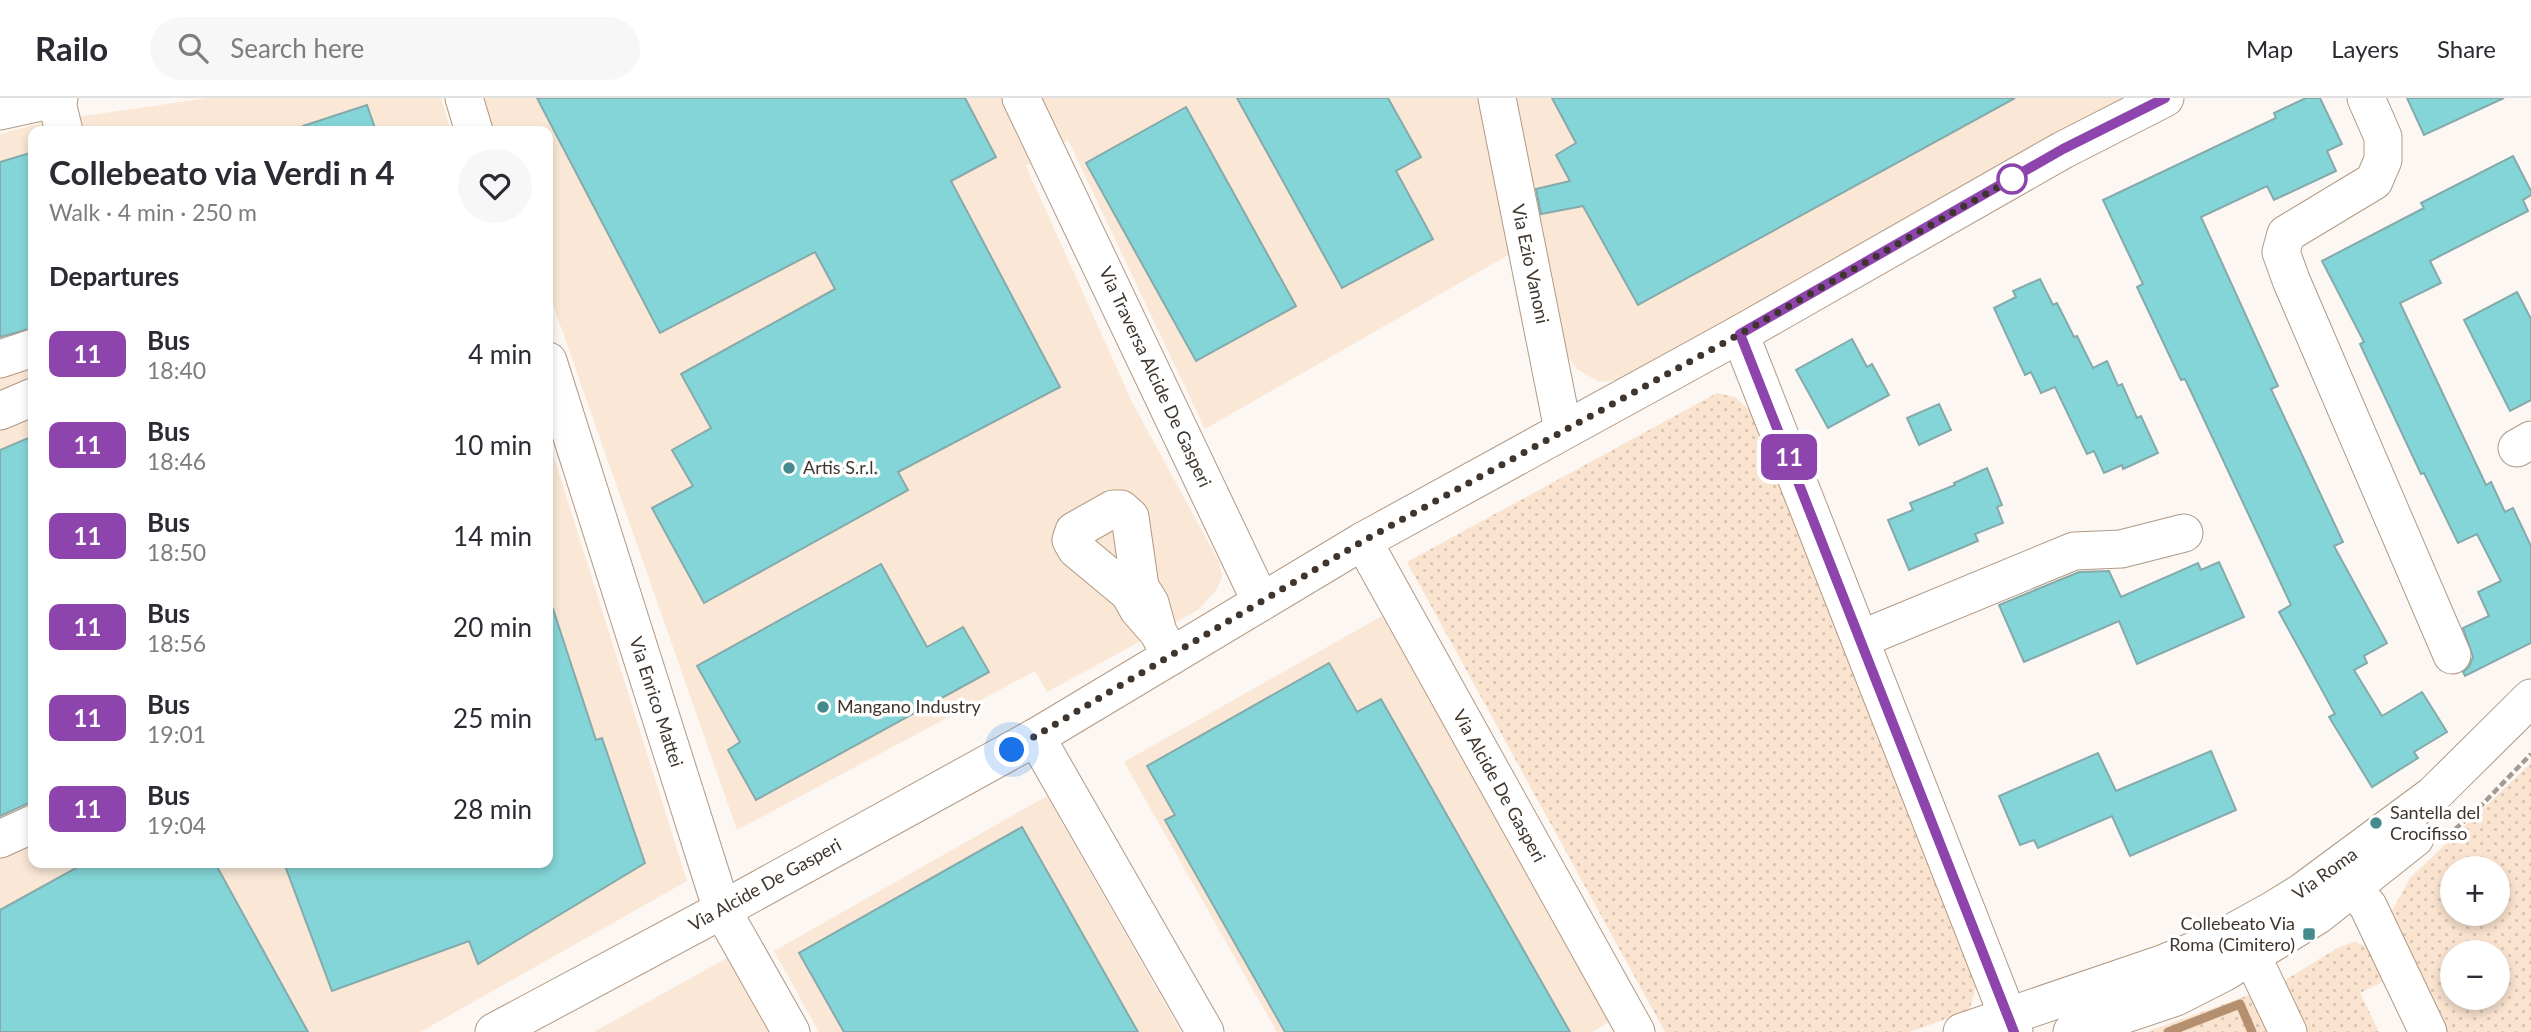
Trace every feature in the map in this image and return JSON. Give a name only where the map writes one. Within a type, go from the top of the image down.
[{"type":"street","points":[[0,111],[57,98],[63,126]]},
{"type":"street","points":[[464,98],[472,126]]},
{"type":"street","name":"Via Traversa Alcide De Gasperi","points":[[1021,98],[1261,602]]},
{"type":"street","name":"Via Ezio Vanoni","points":[[1497,98],[1563,430]]},
{"type":"street","name":"Via Alcide De Gasperi","points":[[494,1032],[1036,737],[1164,644],[1261,602],[1363,541],[1740,334],[2063,149],[2165,98]]},
{"type":"street","points":[[2365,98],[2383,137],[2383,160],[2374,181],[2286,234],[2281,252],[2452,655]]},
{"type":"street","points":[[1740,334],[2011,1025]]},
{"type":"street","points":[[0,359],[28,350]]},
{"type":"street","name":"Via Enrico Mattei","points":[[553,378],[722,910],[791,1032]]},
{"type":"street","points":[[0,411],[28,399]]},
{"type":"street","points":[[1861,639],[2074,551],[2120,549],[2184,533]]},
{"type":"street","name":"Via Alcide De Gasperi","points":[[1363,541],[1636,1032]]},
{"type":"street","name":"Via Roma","points":[[1962,1032],[2011,1025],[2104,985],[2217,942],[2273,910],[2302,892],[2433,795],[2531,698]]},
{"type":"street","name":"Via Roma","points":[[2072,1032],[2176,997],[2252,956],[2318,915],[2473,791],[2531,733]]},
{"type":"street","points":[[1036,737],[1205,1032]]},
{"type":"street","points":[[0,839],[28,826]]},
{"type":"street","points":[[2353,888],[2368,906],[2428,1032]]},
{"type":"street","points":[[2252,956],[2288,1032]]},
{"type":"shaded area","points":[[208,98],[441,98],[449,126],[30,126]]},
{"type":"shaded area","points":[[481,98],[1480,98],[1510,254],[1205,429],[1068,140],[1026,166],[1132,402],[1219,562],[1222,577],[1217,589],[1198,610],[1047,692],[1035,671],[737,830],[553,304],[553,126],[490,126]]},
{"type":"shaded area","points":[[1511,98],[2156,98],[1634,375],[1599,382],[1577,369],[1564,351],[1534,215],[1550,212],[1545,187],[1529,190]]},
{"type":"shaded area","points":[[28,127],[28,868],[553,868],[553,454],[687,881],[420,1032],[0,1032],[0,134]]},
{"type":"shaded area","points":[[1717,393],[1735,397],[1755,415],[1972,957],[1976,987],[1969,1011],[1909,1032],[1665,1032],[1407,562]]},
{"type":"shaded area","points":[[1382,616],[1611,1021],[1592,1032],[1277,1032],[1124,762]]},
{"type":"shaded area","points":[[2531,763],[2531,1032],[2441,1032],[2391,913],[2410,878]]},
{"type":"shaded area","points":[[1047,796],[1181,1032],[819,1032],[774,951]]},
{"type":"shaded area","points":[[2354,942],[2374,949],[2384,981],[2360,993],[2379,1032],[2298,1032],[2276,986],[2339,947]]},
{"type":"shaded area","points":[[727,958],[769,1032],[594,1032]]},
{"type":"shaded area","points":[[2260,991],[2280,1032],[2146,1032]]},
{"type":"building","points":[[537,98],[965,98],[996,157],[951,181],[1060,387],[898,472],[908,490],[704,603],[652,508],[693,486],[672,450],[711,428],[681,374],[835,289],[815,252],[660,333]]},
{"type":"building","points":[[1237,98],[1388,98],[1421,157],[1396,171],[1433,239],[1342,288]]},
{"type":"building","points":[[1552,98],[2015,98],[1638,305],[1583,206],[1541,214],[1536,189],[1570,181],[1556,155],[1576,143]]},
{"type":"building","points":[[2306,98],[2320,98],[2342,144],[2327,151],[2336,171],[2274,200],[2267,186],[2201,217],[2278,386],[2271,389],[2343,542],[2334,546],[2387,643],[2364,656],[2367,663],[2354,670],[2382,716],[2422,692],[2447,732],[2414,752],[2418,758],[2372,787],[2329,717],[2335,714],[2279,612],[2291,605],[2185,379],[2181,380],[2137,287],[2143,284],[2103,200],[2276,118],[2274,113]]},
{"type":"building","points":[[2407,98],[2504,98],[2424,135]]},
{"type":"building","points":[[367,105],[374,126],[303,126]]},
{"type":"building","points":[[1186,107],[1296,306],[1196,361],[1086,163]]},
{"type":"building","points":[[28,154],[28,329],[0,337],[0,162]]},
{"type":"building","points":[[2513,156],[2531,191],[2531,195],[2523,200],[2528,211],[2430,261],[2441,283],[2400,303],[2486,485],[2491,482],[2505,512],[2513,508],[2531,546],[2531,643],[2465,676],[2463,672],[2469,667],[2473,657],[2463,628],[2489,616],[2478,592],[2501,581],[2477,534],[2458,543],[2424,473],[2421,474],[2360,344],[2364,342],[2322,261],[2424,208],[2421,203]]},
{"type":"building","points":[[2040,279],[2053,305],[2057,303],[2074,337],[2077,336],[2093,368],[2107,361],[2118,386],[2122,384],[2137,418],[2141,416],[2158,453],[2123,469],[2122,465],[2104,473],[2094,451],[2087,454],[2055,387],[2041,393],[2031,372],[2025,375],[1994,308],[2016,297],[2013,291]]},
{"type":"building","points":[[2517,292],[2531,319],[2531,400],[2510,411],[2464,320]]},
{"type":"building","points":[[1852,339],[1867,367],[1872,364],[1889,395],[1828,428],[1796,370]]},
{"type":"building","points":[[1939,404],[1951,430],[1919,445],[1907,418]]},
{"type":"building","points":[[28,438],[28,803],[0,816],[0,450]]},
{"type":"building","points":[[1987,468],[2002,505],[1997,507],[2003,523],[1975,534],[1978,541],[1909,570],[1888,520],[1913,510],[1910,503],[1955,485],[1954,483]]},
{"type":"building","points":[[2219,562],[2244,617],[2137,664],[2119,621],[2024,662],[1999,605],[2079,572],[2109,571],[2121,597],[2198,563],[2201,570]]},
{"type":"building","name":"Mangano Industry","points":[[881,564],[927,647],[963,627],[989,672],[756,800],[728,750],[740,742],[697,666]]},
{"type":"building","points":[[553,609],[596,740],[602,738],[645,863],[478,964],[469,941],[332,991],[286,868],[553,868]]},
{"type":"building","points":[[1329,663],[1357,712],[1381,699],[1570,1032],[1285,1032],[1165,820],[1175,815],[1147,766]]},
{"type":"building","points":[[2211,751],[2236,810],[2130,856],[2112,816],[2038,848],[2034,840],[2020,845],[1999,796],[2098,753],[2116,791]]},
{"type":"building","points":[[1022,827],[1138,1032],[844,1032],[799,953]]},
{"type":"building","points":[[76,868],[218,868],[308,1032],[0,1032],[0,910]]},
{"type":"waterway","points":[[2168,1032],[2240,1004],[2252,1032]]},
{"type":"bus line","name":"11","points":[[2014,1032],[1740,334],[2063,149],[2165,98]]},
{"type":"place","name":"Artis S.r.l.","points":[[789,468]]},
{"type":"place","name":"Mangano Industry","points":[[823,707]]},
{"type":"place","name":"Santella del Crocifisso","points":[[2376,823]]},
{"type":"place","name":"Collebeato Via Roma (Cimitero)","points":[[2309,934]]},
{"type":"route","points":[[1012,750],[1363,541],[1740,334],[2017,176],[2012,179]]}]
